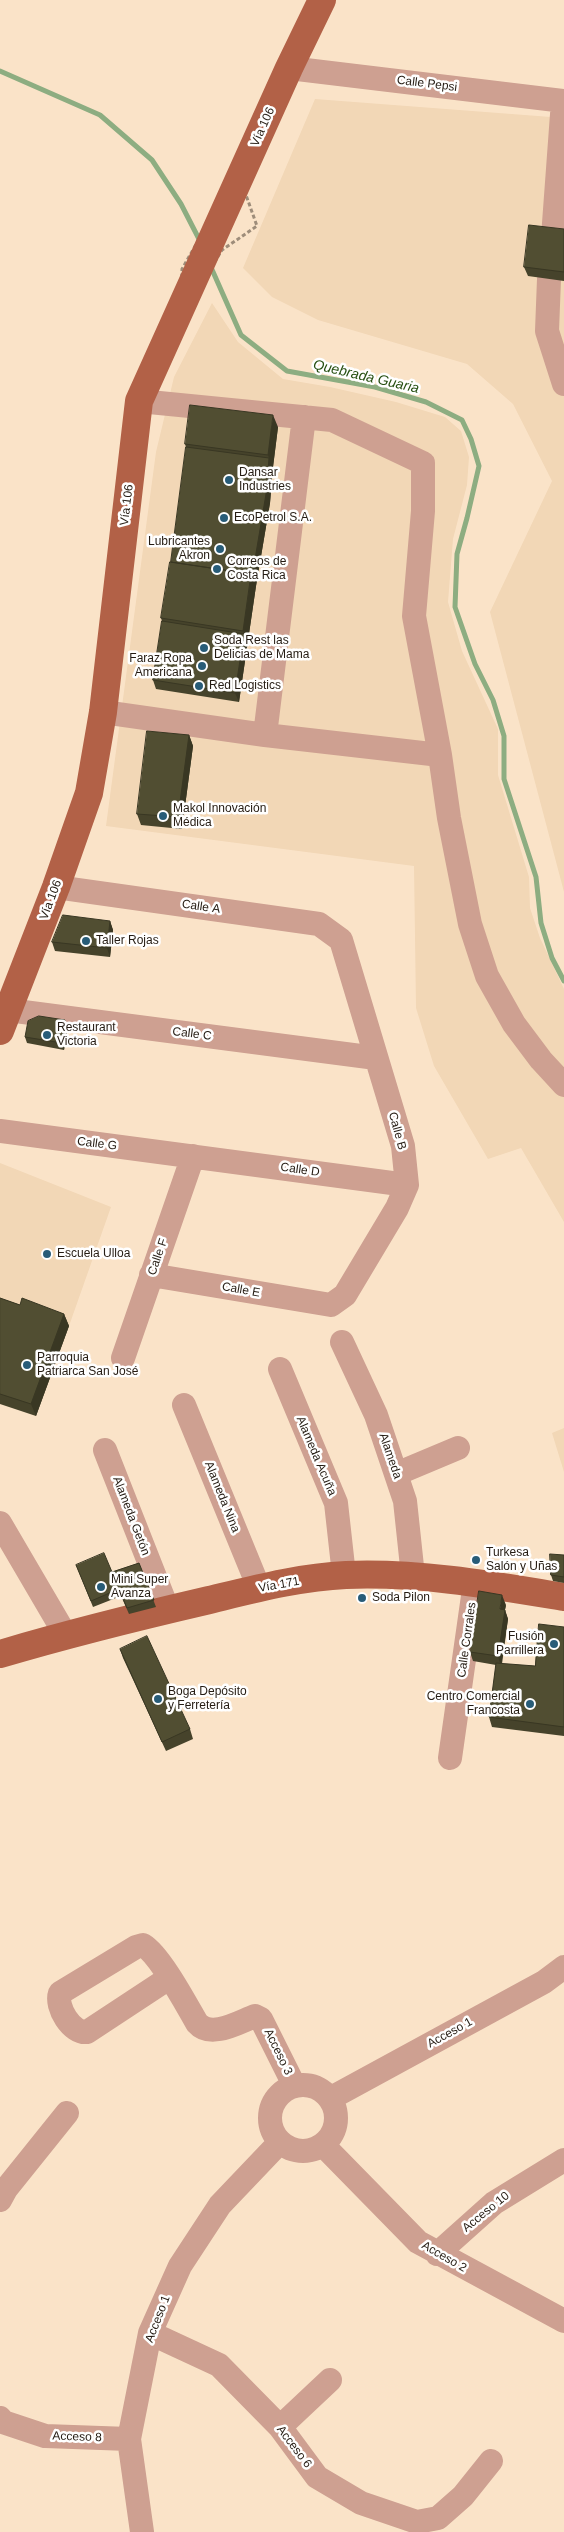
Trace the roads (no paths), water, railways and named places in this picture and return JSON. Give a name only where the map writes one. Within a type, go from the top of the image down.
[{"type":"main road","name":"Vía 106","points":[[4,1021],[56,887],[88,794],[103,712],[139,402],[289,68],[322,0]]},
{"type":"main road","name":"Vía 171","points":[[0,1654],[65,1634],[259,1588],[344,1575],[413,1576],[475,1582],[564,1597]]},
{"type":"street","name":"Calle Pepsi","points":[[289,68],[563,101]]},
{"type":"street","points":[[553,237],[563,101]]},
{"type":"street","points":[[549,279],[547,331],[563,377]]},
{"type":"street","points":[[139,402],[332,420],[423,462],[423,511],[414,616],[440,755],[449,818],[470,924],[487,976],[514,1024],[541,1060],[564,1085]]},
{"type":"street","points":[[265,735],[304,417]]},
{"type":"street","points":[[103,712],[265,735],[440,755]]},
{"type":"street","name":"Calle A","points":[[56,887],[319,924],[341,940]]},
{"type":"street","name":"Calle B","points":[[341,940],[402,1146],[407,1185]]},
{"type":"street","name":"Calle C","points":[[4,1021],[376,1058]]},
{"type":"street","name":"Calle G","points":[[0,1132],[193,1156]]},
{"type":"street","name":"Calle D","points":[[193,1156],[407,1185]]},
{"type":"street","name":"Calle F","points":[[123,1358],[193,1156]]},
{"type":"street","name":"Calle E","points":[[151,1275],[330,1305],[345,1295],[397,1208],[407,1185]]},
{"type":"street","name":"Alameda","points":[[342,1342],[376,1415],[405,1501],[413,1576]]},
{"type":"street","name":"Alameda Acuña","points":[[280,1370],[336,1502],[344,1575]]},
{"type":"street","name":"Alameda Nina","points":[[184,1405],[259,1588]]},
{"type":"street","points":[[396,1474],[458,1448]]},
{"type":"street","name":"Alameda Getón","points":[[105,1450],[168,1610]]},
{"type":"street","points":[[0,1523],[65,1634]]},
{"type":"street","name":"Calle Corrales","points":[[450,1758],[475,1582]]},
{"type":"street","name":"Acceso 1","points":[[330,2098],[554,1978],[564,1967]]},
{"type":"street","name":"Acceso 3","points":[[169,1978],[202,2028],[210,2031],[255,2016],[262,2019],[294,2085]]},
{"type":"street","points":[[294,2085],[314,2086],[330,2098],[335,2107],[335,2128],[323,2146],[312,2150],[300,2151],[289,2148],[280,2142],[270,2121],[270,2109],[275,2099],[283,2090],[294,2085]]},
{"type":"street","points":[[0,2200],[6,2189],[67,2114]]},
{"type":"street","name":"Acceso 1","points":[[142,2532],[129,2439],[150,2333],[180,2266],[220,2205],[280,2142]]},
{"type":"street","name":"Acceso 2","points":[[323,2146],[418,2242],[564,2321]]},
{"type":"street","name":"Acceso 10","points":[[438,2254],[494,2203],[564,2160]]},
{"type":"street","name":"Acceso 6","points":[[150,2333],[219,2365],[280,2427],[317,2476],[361,2504],[417,2522],[438,2518],[463,2496],[491,2461]]},
{"type":"street","points":[[280,2427],[330,2380]]},
{"type":"street","name":"Acceso 8","points":[[0,2418],[3,2422],[45,2436],[129,2439]]},
{"type":"waterway","name":"Quebrada Guaria","points":[[0,71],[100,115],[152,160],[181,204],[200,241]]},
{"type":"waterway","name":"Quebrada Guaria","points":[[210,265],[241,335],[287,371],[375,387],[426,402],[462,420],[471,439],[479,466],[457,554],[455,607],[475,664],[493,700],[504,736],[504,779],[536,877],[541,923],[552,958],[564,981]]},
{"type":"place","name":"Dansar Industries","points":[[229,480]]},
{"type":"place","name":"EcoPetrol S.A.","points":[[224,518]]},
{"type":"place","name":"Lubricantes Akron","points":[[220,549]]},
{"type":"place","name":"Correos de Costa Rica","points":[[217,569]]},
{"type":"place","name":"Soda Rest las Delicias de Mama","points":[[204,648]]},
{"type":"place","name":"Faraz Ropa Americana","points":[[202,666]]},
{"type":"place","name":"Red Logistics","points":[[199,686]]},
{"type":"place","name":"Makol Innovación Médica","points":[[163,816]]},
{"type":"place","name":"Taller Rojas","points":[[86,941]]},
{"type":"place","name":"Restaurant Victoria","points":[[47,1035]]},
{"type":"place","name":"Escuela Ulloa","points":[[47,1254]]},
{"type":"place","name":"Parroquia Patriarca San José","points":[[27,1365]]},
{"type":"place","name":"Turkesa Salón y Uñas","points":[[476,1560]]},
{"type":"place","name":"Mini Super Avanza","points":[[101,1587]]},
{"type":"place","name":"Soda Pilon","points":[[362,1598]]},
{"type":"place","name":"Fusión Parrillera","points":[[554,1644]]},
{"type":"place","name":"Boga Depósito y Ferretería","points":[[158,1699]]},
{"type":"place","name":"Centro Comercial Francosta","points":[[530,1704]]}]
